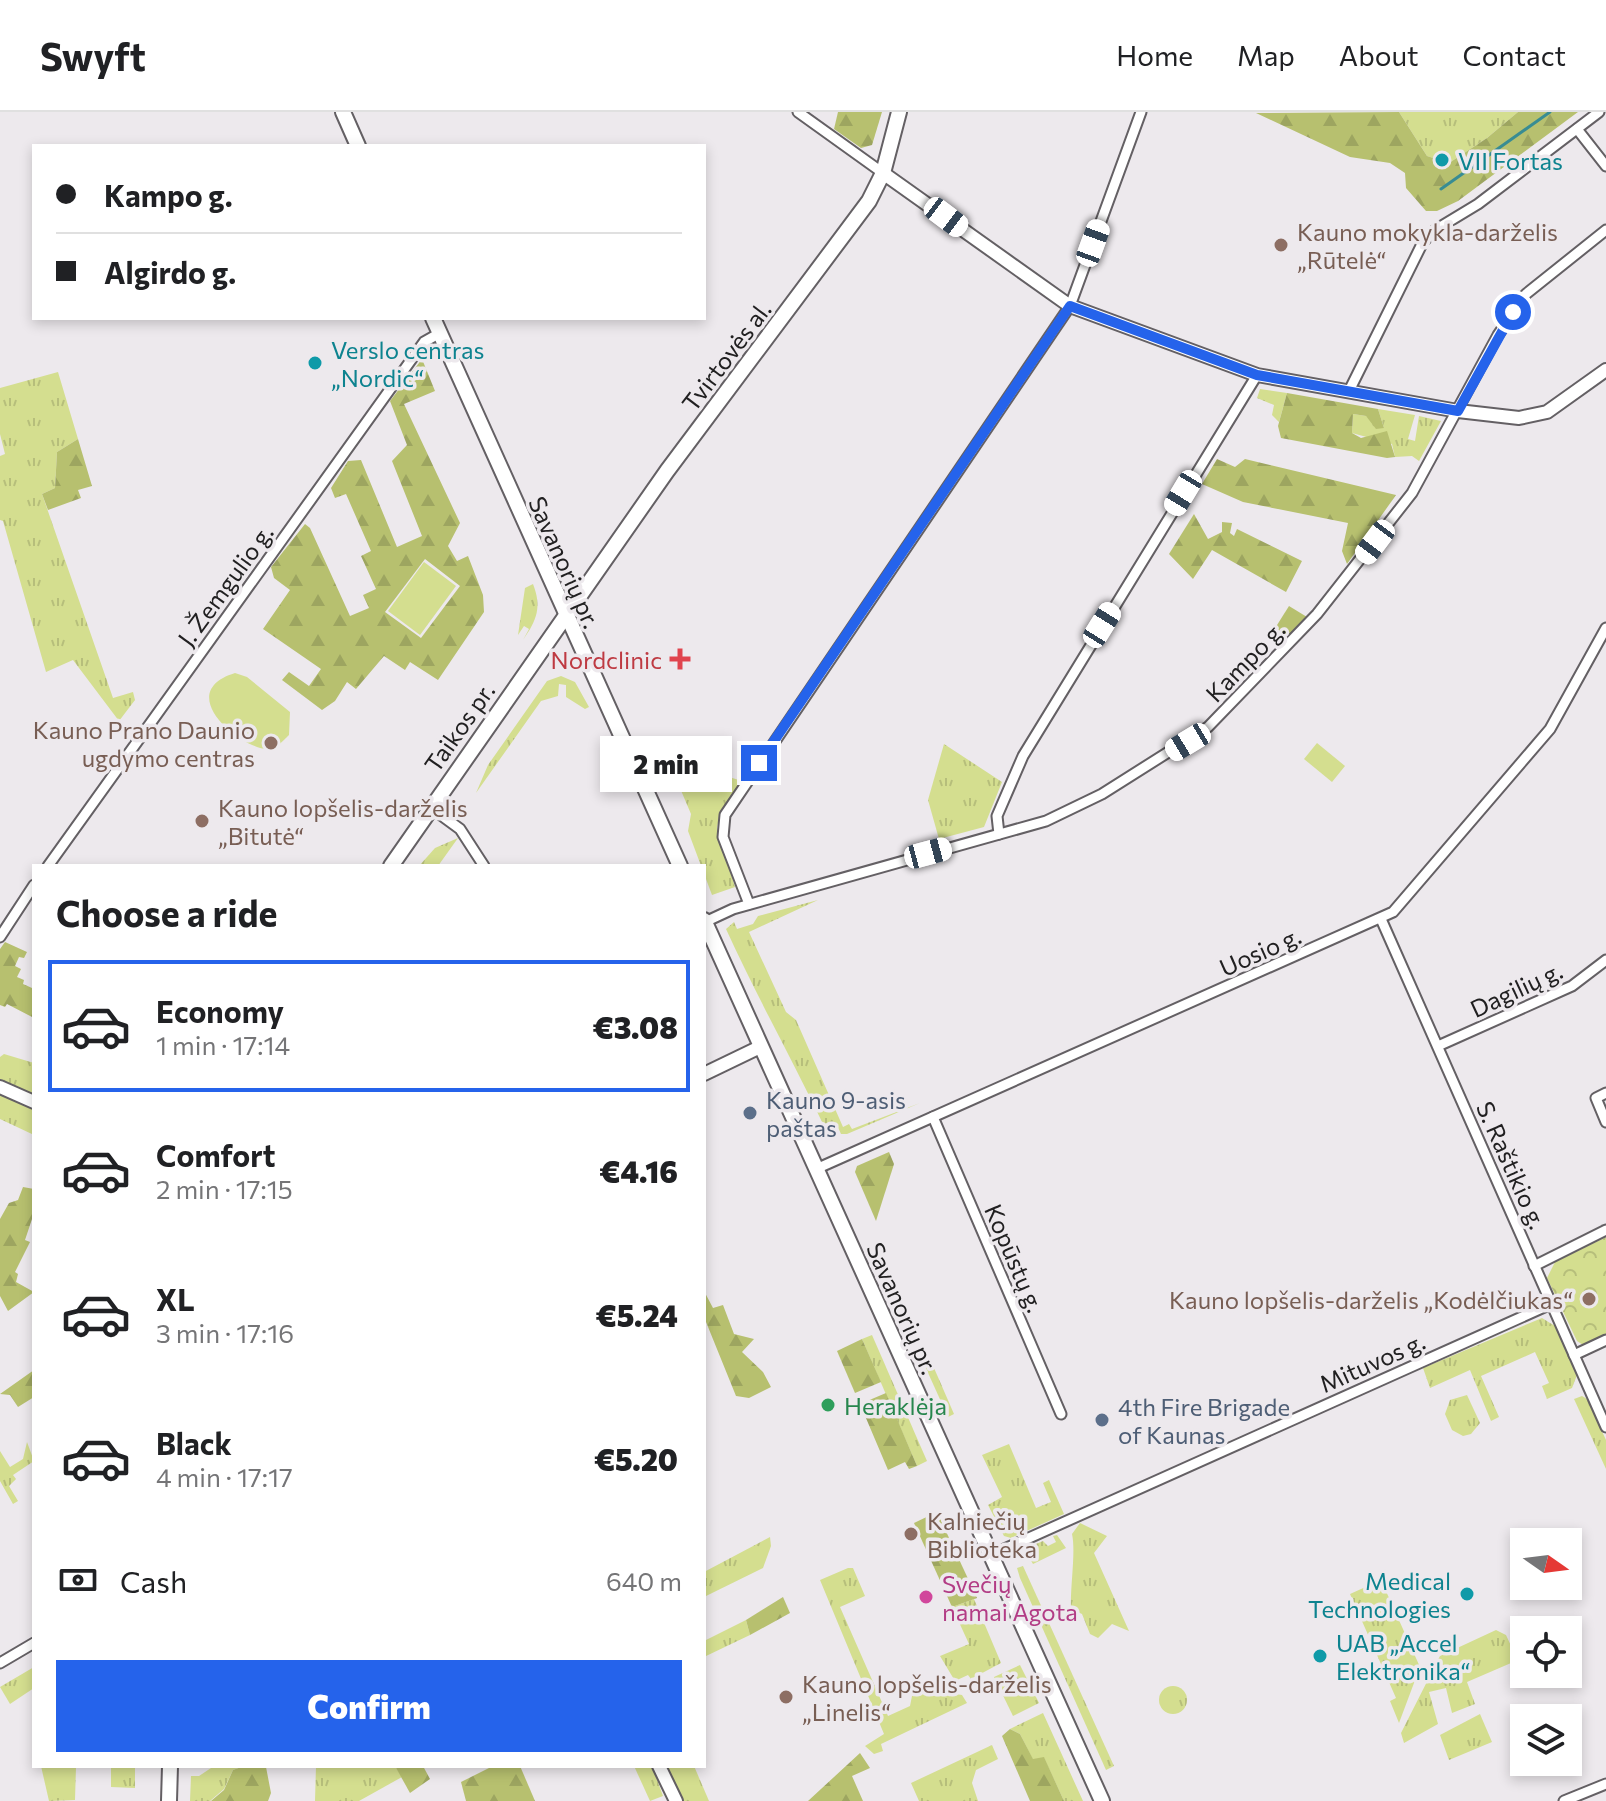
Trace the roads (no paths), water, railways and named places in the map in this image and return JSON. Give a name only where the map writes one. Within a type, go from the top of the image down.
[{"type":"main road","points":[[343,112],[357,144]]},
{"type":"main road","name":"Tvirtovės al.","points":[[565,615],[667,471],[844,236],[883,173],[899,112]]},
{"type":"main road","name":"Savanorių pr.","points":[[434,320],[679,864]]},
{"type":"main road","name":"Taikos pr.","points":[[392,864],[565,615]]},
{"type":"main road","name":"Savanorių pr.","points":[[706,926],[1102,1801]]},
{"type":"main road","points":[[169,1801],[170,1768]]},
{"type":"street","points":[[798,112],[1070,306],[1257,375],[1504,418],[1538,416],[1606,370]]},
{"type":"street","points":[[749,904],[723,837],[725,815],[1070,306],[1141,112]]},
{"type":"street","points":[[1349,391],[1423,242],[1435,230],[1478,204],[1599,112]]},
{"type":"street","points":[[1577,129],[1606,166]]},
{"type":"street","name":"Kampo g.","points":[[706,920],[749,904],[1046,821],[1102,794],[1188,742],[1218,718],[1317,614],[1412,493],[1498,335],[1526,294],[1606,230]]},
{"type":"street","name":"J. Žemgulio g.","points":[[53,864],[424,342],[440,333]]},
{"type":"street","points":[[999,834],[997,816],[1023,756],[1257,375]]},
{"type":"street","name":"Uosio g.","points":[[816,1169],[1381,919],[1407,899],[1550,729],[1606,628]]},
{"type":"street","points":[[430,807],[460,829],[483,864]]},
{"type":"street","points":[[0,937],[32,888]]},
{"type":"street","name":"S. Raštikio g.","points":[[1381,919],[1606,1427]]},
{"type":"street","name":"Dagilių g.","points":[[1438,1046],[1572,986],[1606,960]]},
{"type":"street","points":[[706,1073],[760,1047]]},
{"type":"street","points":[[0,1087],[32,1101]]},
{"type":"street","points":[[1606,1093],[1596,1098],[1606,1122]]},
{"type":"street","name":"Kopūstų g.","points":[[933,1117],[1061,1414]]},
{"type":"street","points":[[1534,1266],[1606,1230]]},
{"type":"street","name":"Mituvos g.","points":[[991,1555],[1551,1304]]},
{"type":"street","points":[[1574,1355],[1606,1340]]},
{"type":"street","points":[[0,1663],[32,1644]]},
{"type":"street","points":[[660,1768],[676,1801]]},
{"type":"street","points":[[1564,1801],[1606,1784]]},
{"type":"waterway","points":[[1441,189],[1550,112]]},
{"type":"place","name":"VII Fortas","points":[[1442,160]]},
{"type":"place","name":"Kauno mokykla-darželis „Rūtelė“","points":[[1281,245]]},
{"type":"place","name":"Verslo centras „Nordic“","points":[[315,363]]},
{"type":"place","name":"Nordclinic","points":[[680,659]]},
{"type":"place","name":"Kauno Prano Daunio ugdymo centras","points":[[271,743]]},
{"type":"place","name":"Kauno lopšelis-darželis „Bitutė“","points":[[202,821]]},
{"type":"place","name":"Kauno 9-asis paštas","points":[[750,1113]]},
{"type":"place","name":"Kauno lopšelis-darželis „Kodėlčiukas“","points":[[1589,1299]]},
{"type":"place","name":"Heraklėja","points":[[828,1405]]},
{"type":"place","name":"4th Fire Brigade of Kaunas","points":[[1102,1420]]},
{"type":"place","name":"Kalniečių Biblioteka","points":[[911,1534]]},
{"type":"place","name":"Medical Technologies","points":[[1467,1594]]},
{"type":"place","name":"Svečių namai Agota","points":[[926,1597]]},
{"type":"place","name":"UAB „Accel Elektronika“","points":[[1320,1656]]},
{"type":"place","name":"Kauno lopšelis-darželis „Linelis“","points":[[786,1697]]}]
